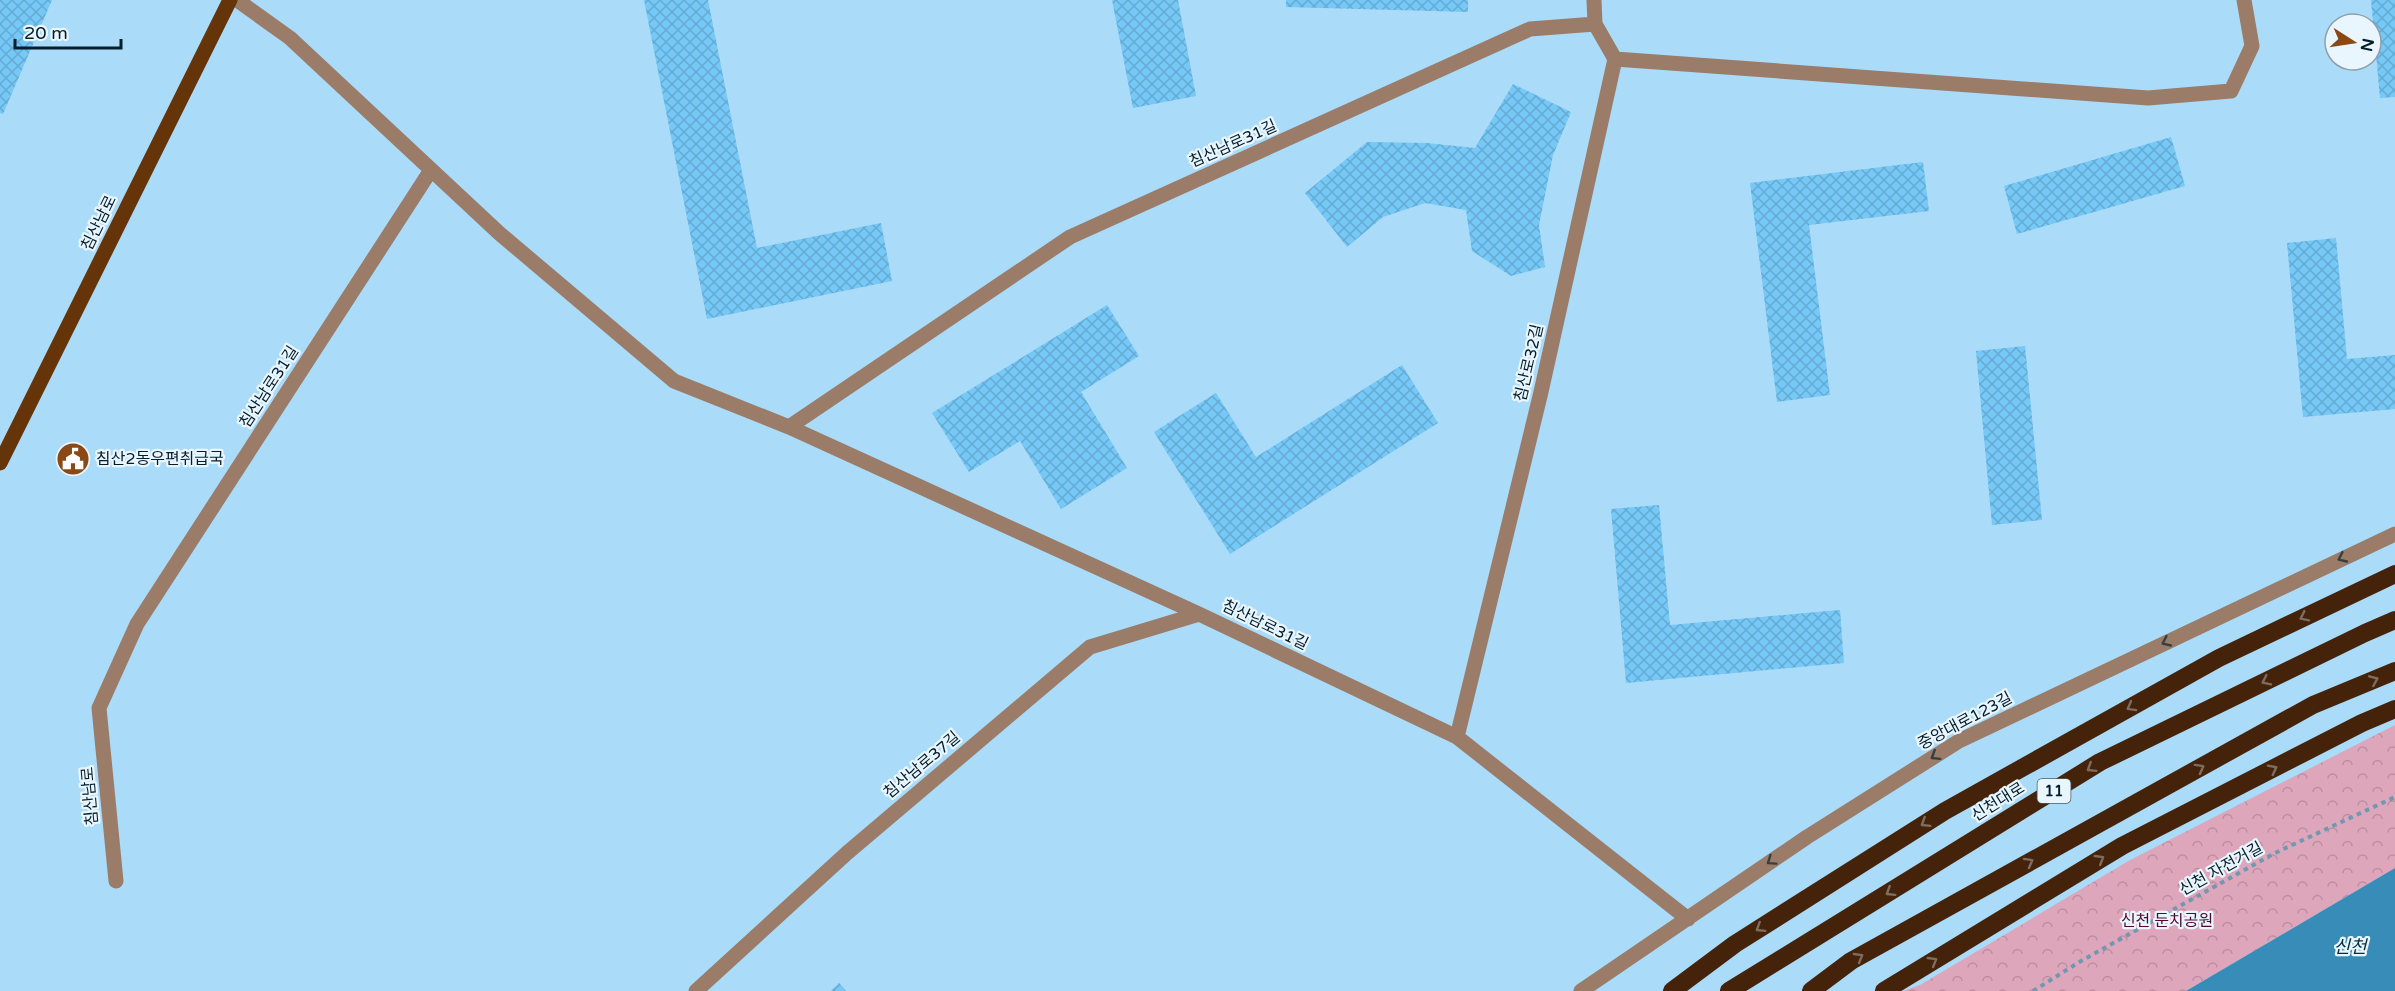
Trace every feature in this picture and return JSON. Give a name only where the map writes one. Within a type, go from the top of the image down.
[{"type":"highway","points":[[1672,991],[1735,944],[1945,811],[2219,658],[2395,574]]},
{"type":"highway","name":"신천대로","points":[[1729,991],[2100,762],[2395,620]]},
{"type":"highway","points":[[1812,991],[1851,961],[2313,705],[2395,671]]},
{"type":"highway","points":[[1884,991],[2122,846],[2362,723],[2395,710]]},
{"type":"main road","name":"침산남로","points":[[0,463],[230,0]]},
{"type":"street","name":"침산남로31길","points":[[237,0],[290,38],[499,233],[674,381],[789,427],[1199,614],[1457,737],[1688,919]]},
{"type":"street","points":[[1594,0],[1595,24],[1615,58],[2148,98],[2231,91],[2252,46],[2244,0]]},
{"type":"street","name":"침산남로31길","points":[[789,427],[1070,237],[1530,29],[1595,24]]},
{"type":"street","name":"침산로32길","points":[[1457,737],[1541,392],[1615,58]]},
{"type":"street","name":"침산남로31길","points":[[99,708],[137,624],[431,170]]},
{"type":"street","name":"중앙대로123길","points":[[1581,991],[1806,837],[1959,741],[2395,534]]},
{"type":"street","name":"침산남로37길","points":[[696,991],[846,853],[1090,647],[1199,614]]},
{"type":"street","name":"침산남로","points":[[99,708],[116,881]]},
{"type":"path","name":"신천 자전거길","points":[[2033,991],[2081,961],[2275,853],[2395,798]]},
{"type":"green space","name":"신천 둔치공원","points":[[2395,725],[2395,868],[2186,991],[1903,991],[1920,985],[2130,860]]},
{"type":"water","name":"신천","points":[[2395,868],[2395,991],[2186,991]]},
{"type":"building","points":[[0,0],[52,0],[3,114],[0,113]]},
{"type":"building","points":[[644,0],[708,0],[757,248],[881,223],[892,281],[707,319]]},
{"type":"building","points":[[1112,0],[1178,0],[1196,96],[1133,108]]},
{"type":"building","points":[[1286,0],[1468,0],[1468,12],[1286,7]]},
{"type":"building","points":[[2371,0],[2395,0],[2395,97],[2380,98],[2378,72],[2383,72],[2383,12],[2372,12]]},
{"type":"building","points":[[1513,84],[1571,112],[1553,155],[1539,225],[1545,267],[1511,276],[1472,251],[1466,210],[1425,203],[1383,217],[1347,247],[1305,193],[1367,142],[1427,143],[1475,148]]},
{"type":"building","points":[[2171,137],[2185,186],[2017,234],[2004,186]]},
{"type":"building","points":[[1923,162],[1929,211],[1809,225],[1830,395],[1777,402],[1750,183]]},
{"type":"building","points":[[2336,238],[2347,359],[2395,355],[2395,409],[2303,417],[2287,243]]},
{"type":"building","points":[[1107,305],[1139,356],[1081,392],[1127,468],[1061,509],[1020,441],[969,472],[932,413]]},
{"type":"building","points":[[2025,346],[2042,520],[1992,525],[1976,351]]},
{"type":"building","points":[[1402,365],[1438,423],[1230,554],[1154,432],[1216,393],[1256,457]]},
{"type":"building","points":[[1659,505],[1670,625],[1840,610],[1844,663],[1626,683],[1611,509]]},
{"type":"building","points":[[839,983],[846,991],[831,991]]},
{"type":"place","name":"침산2동우편취급국","points":[[73,459]]}]
